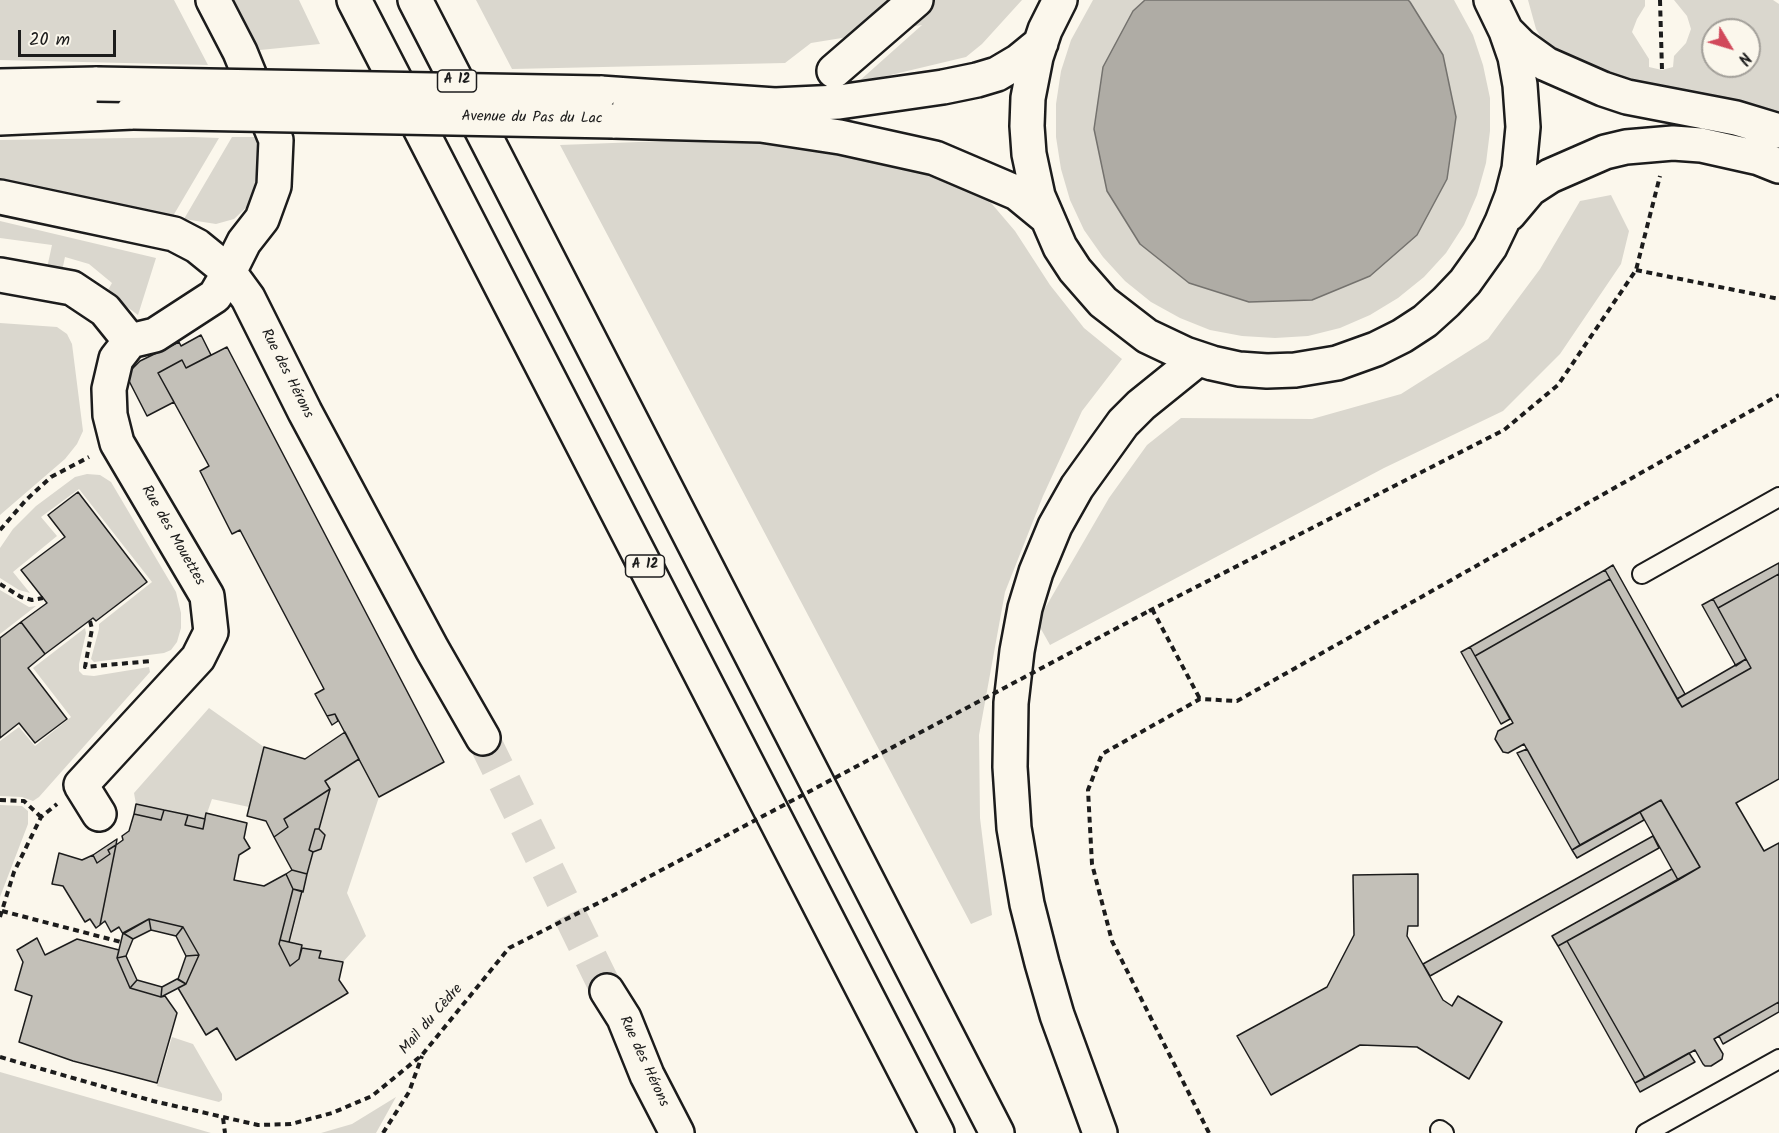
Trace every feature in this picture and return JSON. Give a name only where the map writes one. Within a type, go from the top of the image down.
[{"type":"main road","points":[[0,275],[72,288],[105,310],[130,341],[155,335],[215,296],[230,272],[244,242],[262,219],[274,186],[276,140],[240,52],[213,0]]},
{"type":"main road","name":"A 12","points":[[354,0],[937,1133]]},
{"type":"main road","name":"A 12","points":[[415,0],[997,1133]]},
{"type":"main road","points":[[834,71],[916,0]]},
{"type":"main road","points":[[1060,0],[1041,43],[1028,98],[1028,140],[1034,182],[1045,216],[1060,247],[1075,270],[1103,302],[1147,336],[1198,359],[1239,369],[1267,371],[1295,370],[1337,363],[1376,349],[1402,336],[1425,321],[1446,303],[1474,271],[1490,247],[1502,222],[1517,176],[1523,127],[1521,85],[1515,57],[1491,0]]},
{"type":"main road","points":[[1506,31],[1521,46],[1546,64],[1603,89],[1627,97],[1736,118],[1779,131]]},
{"type":"main road","name":"Avenue du Pas du Lac","points":[[0,118],[133,112],[775,105],[839,102],[977,80],[997,74],[1019,61],[1041,43]]},
{"type":"main road","name":"Avenue du Pas du Lac","points":[[0,86],[97,84],[606,107],[761,125],[861,142],[935,158],[1017,193],[1045,216]]},
{"type":"main road","points":[[1502,222],[1530,189],[1550,176],[1596,156],[1626,147],[1673,143],[1701,145],[1759,158],[1779,166]]},
{"type":"main road","name":"Rue des Hérons","points":[[0,197],[174,234],[197,246],[230,272],[248,298],[310,423],[432,649],[483,738]]},
{"type":"main road","name":"Rue des Mouettes","points":[[81,785],[198,658],[211,632],[207,596],[117,443],[110,415],[109,389],[116,359],[130,341]]},
{"type":"main road","points":[[1100,1133],[1057,1015],[1027,904],[1014,828],[1010,767],[1011,703],[1017,651],[1025,608],[1036,572],[1055,526],[1077,488],[1123,423],[1141,405],[1198,359]]},
{"type":"main road","points":[[81,785],[99,814]]},
{"type":"main road","name":"Rue des Hérons","points":[[607,991],[624,1018],[647,1075],[677,1133]]},
{"type":"lane","points":[[1642,574],[1779,497]]},
{"type":"lane","points":[[1646,1133],[1779,1059]]},
{"type":"path","points":[[1660,0],[1662,70]]},
{"type":"path","name":"Mail du Cèdre","points":[[0,1057],[153,1101],[258,1125],[291,1124],[332,1113],[372,1096],[422,1055],[509,948],[622,891],[1150,610],[1504,430],[1558,385],[1636,270],[1660,176]]},
{"type":"path","points":[[1636,270],[1779,299]]},
{"type":"path","points":[[1209,1133],[1112,941],[1092,864],[1088,790],[1102,754],[1200,699],[1237,701],[1779,395]]},
{"type":"path","points":[[0,530],[26,500],[51,477],[117,443]]},
{"type":"path","points":[[0,584],[21,597],[32,600],[43,598]]},
{"type":"path","points":[[1150,610],[1200,699]]},
{"type":"path","points":[[90,621],[92,629],[85,667],[161,660],[185,672]]},
{"type":"path","points":[[0,917],[14,872],[41,817],[81,785]]},
{"type":"path","points":[[0,800],[24,801],[41,817]]},
{"type":"path","points":[[2,911],[121,942]]},
{"type":"path","points":[[383,1133],[409,1092],[422,1055]]},
{"type":"path","points":[[223,1118],[225,1133]]},
{"type":"shaded area","points":[[0,0],[174,0],[208,65],[0,60]]},
{"type":"shaded area","points":[[234,0],[299,0],[320,44],[260,50]]},
{"type":"shaded area","points":[[476,0],[1022,0],[982,44],[966,57],[857,83],[922,25],[811,43],[785,63],[512,69]]},
{"type":"shaded area","points":[[1093,0],[1145,0],[1133,11],[1107,191],[1140,244],[1189,283],[1417,235],[1447,179],[1456,117],[1408,0],[1454,0],[1473,35],[1483,65],[1490,98],[1490,131],[1486,163],[1477,195],[1464,225],[1446,253],[1424,277],[1398,298],[1370,315],[1340,328],[1308,336],[1275,338],[1242,336],[1210,330],[1180,318],[1151,302],[1125,281],[1103,257],[1084,230],[1070,200],[1061,169],[1056,137],[1056,104],[1061,71],[1071,40]]},
{"type":"shaded area","points":[[1145,0],[1408,0],[1443,55],[1456,117],[1447,179],[1417,235],[1370,276],[1312,300],[1249,302],[1189,283],[1140,244],[1107,191],[1094,129],[1103,67],[1133,11]]},
{"type":"shaded area","points":[[1528,0],[1645,0],[1645,6],[1632,32],[1649,59],[1649,67],[1662,70],[1673,67],[1674,56],[1686,43],[1691,29],[1687,16],[1674,0],[1773,0],[1779,4],[1779,114],[1694,93],[1614,84],[1547,48],[1536,29]]},
{"type":"shaded area","points":[[232,137],[258,137],[259,165],[250,204],[234,219],[216,224],[184,219]]},
{"type":"shaded area","points":[[770,137],[915,164],[986,197],[1015,231],[1050,285],[1084,328],[1122,359],[1082,411],[1043,496],[1005,592],[979,735],[980,818],[992,915],[971,924],[560,145]]},
{"type":"shaded area","points":[[219,138],[173,216],[0,182],[0,140]]},
{"type":"shaded area","points":[[1611,195],[1629,231],[1621,264],[1560,354],[1503,411],[1384,468],[1050,645],[1037,622],[1109,498],[1147,445],[1181,418],[1312,419],[1401,394],[1488,339],[1540,269],[1580,201]]},
{"type":"shaded area","points":[[0,221],[156,258],[138,315],[107,292],[112,283],[89,264],[65,257],[62,271],[47,268],[52,245],[0,238]]},
{"type":"shaded area","points":[[0,323],[57,327],[67,334],[72,344],[83,431],[77,444],[65,459],[0,515]]},
{"type":"shaded area","points":[[87,474],[100,475],[111,482],[176,592],[181,613],[181,628],[177,642],[171,650],[164,653],[94,662],[91,659],[99,624],[152,582],[79,489],[41,517],[57,536],[13,572],[30,593],[19,590],[0,578],[0,548],[13,529],[36,506],[75,477]]},
{"type":"shaded area","points":[[0,590],[29,607],[36,606],[0,634]]},
{"type":"shaded area","points":[[85,628],[86,633],[79,664],[79,671],[83,675],[94,676],[149,667],[150,672],[39,797],[33,801],[22,797],[0,796],[0,741],[19,727],[35,746],[71,717],[33,668]]},
{"type":"shaded area","points":[[209,708],[264,747],[249,807],[212,799],[205,819],[136,804],[134,793]]},
{"type":"shaded area","points":[[359,759],[379,797],[347,893],[366,936],[343,962],[319,958],[321,951],[302,948],[302,945],[290,942],[313,852],[321,849],[325,835],[319,829],[330,789],[325,781]]},
{"type":"shaded area","points":[[0,805],[22,806],[28,811],[28,824],[0,897]]},
{"type":"shaded area","points":[[172,1037],[193,1044],[222,1094],[222,1100],[219,1102],[157,1086]]},
{"type":"shaded area","points":[[0,1072],[153,1116],[211,1133],[0,1133]]},
{"type":"shaded area","points":[[396,1097],[376,1133],[321,1133],[352,1124]]},
{"type":"building","points":[[201,335],[211,355],[186,368],[182,360],[158,373],[174,402],[147,416],[126,375],[140,361],[179,342],[181,346]]},
{"type":"building","points":[[227,347],[444,762],[379,797],[335,714],[327,716],[315,694],[324,689],[240,530],[232,534],[200,471],[209,466],[158,373],[182,360],[186,368]]},
{"type":"building","points":[[78,492],[147,582],[96,621],[93,618],[45,654],[21,622],[47,603],[21,570],[65,537],[48,515]]},
{"type":"building","points":[[1779,563],[1779,574],[1718,608],[1713,599]]},
{"type":"building","points":[[1613,565],[1685,694],[1677,699],[1605,570]]},
{"type":"building","points":[[1605,570],[1610,579],[1475,656],[1470,647]]},
{"type":"building","points":[[1779,574],[1779,779],[1736,803],[1764,851],[1779,843],[1779,1002],[1714,1039],[1723,1054],[1722,1059],[1711,1066],[1703,1064],[1695,1050],[1645,1078],[1567,941],[1700,867],[1661,800],[1580,845],[1524,744],[1508,753],[1503,752],[1495,739],[1498,731],[1513,723],[1475,656],[1610,579],[1682,707],[1751,668],[1718,608]]},
{"type":"building","points":[[1713,599],[1746,659],[1736,666],[1702,605]]},
{"type":"building","points":[[21,622],[45,654],[28,668],[67,719],[35,743],[19,723],[0,738],[0,638]]},
{"type":"building","points":[[1470,647],[1510,719],[1501,724],[1461,652]]},
{"type":"building","points":[[1746,659],[1751,668],[1682,707],[1677,699]]},
{"type":"building","points":[[335,714],[338,721],[332,725],[327,716]]},
{"type":"building","points":[[345,732],[359,759],[325,781],[330,789],[284,819],[288,827],[274,837],[266,821],[247,816],[264,747],[305,759]]},
{"type":"building","points":[[1527,749],[1580,845],[1572,850],[1517,753]]},
{"type":"building","points":[[330,789],[319,829],[315,829],[309,850],[313,852],[307,874],[292,870],[274,837],[288,827],[284,819]]},
{"type":"building","points":[[1661,800],[1700,867],[1678,880],[1640,812]]},
{"type":"building","points":[[136,804],[164,810],[161,820],[134,814]]},
{"type":"building","points":[[164,810],[188,815],[185,825],[203,829],[206,813],[247,823],[244,838],[250,848],[239,855],[234,880],[264,886],[286,874],[293,889],[279,944],[290,966],[299,959],[302,948],[321,951],[319,958],[343,962],[339,980],[348,993],[236,1060],[217,1028],[206,1035],[178,988],[186,984],[199,955],[183,927],[149,919],[123,934],[119,927],[111,932],[105,921],[100,925],[116,845],[129,831],[134,814],[161,820]]},
{"type":"building","points":[[1640,812],[1644,820],[1577,858],[1572,850]]},
{"type":"building","points":[[188,815],[205,819],[203,829],[185,825]]},
{"type":"building","points":[[315,829],[319,829],[325,835],[321,849],[313,852],[309,850]]},
{"type":"building","points":[[1653,836],[1659,848],[1430,976],[1423,964]]},
{"type":"building","points":[[117,839],[116,845],[108,850],[110,854],[97,863],[93,855]]},
{"type":"building","points":[[116,845],[100,925],[96,928],[90,919],[85,922],[63,886],[52,884],[59,853],[82,860],[93,855],[97,863],[110,854],[108,850]]},
{"type":"building","points":[[1672,869],[1678,880],[1558,946],[1552,936]]},
{"type":"building","points":[[292,870],[307,874],[303,892],[293,889],[286,874]]},
{"type":"building","points":[[1418,874],[1418,926],[1408,926],[1407,936],[1443,1000],[1452,1006],[1458,996],[1502,1022],[1469,1079],[1417,1047],[1360,1045],[1271,1095],[1237,1036],[1327,987],[1354,935],[1353,875]]},
{"type":"building","points":[[293,889],[302,891],[289,942],[280,940]]},
{"type":"building","points":[[149,919],[151,930],[133,939],[123,933]]},
{"type":"building","points":[[149,919],[183,927],[176,936],[151,930]]},
{"type":"building","points":[[183,927],[199,955],[186,956],[176,936]]},
{"type":"building","points":[[123,933],[133,939],[126,956],[117,958]]},
{"type":"building","points":[[37,938],[45,955],[77,939],[119,950],[117,958],[130,988],[161,997],[165,996],[177,1013],[157,1083],[73,1061],[19,1042],[32,996],[15,990],[23,962],[17,950]]},
{"type":"building","points":[[280,940],[302,945],[299,959],[290,966],[279,944]]},
{"type":"building","points":[[1567,941],[1645,1078],[1635,1083],[1558,946]]},
{"type":"building","points":[[199,955],[186,984],[178,979],[186,956]]},
{"type":"building","points":[[126,956],[137,980],[130,988],[117,958]]},
{"type":"building","points":[[177,979],[186,984],[161,997],[162,987]]},
{"type":"building","points":[[137,980],[162,987],[161,997],[130,988]]},
{"type":"building","points":[[1779,1002],[1779,1012],[1723,1044],[1719,1036]]},
{"type":"building","points":[[1689,1053],[1695,1062],[1640,1092],[1635,1083]]},
{"type":"tunnel","points":[[483,738],[607,991]]}]
